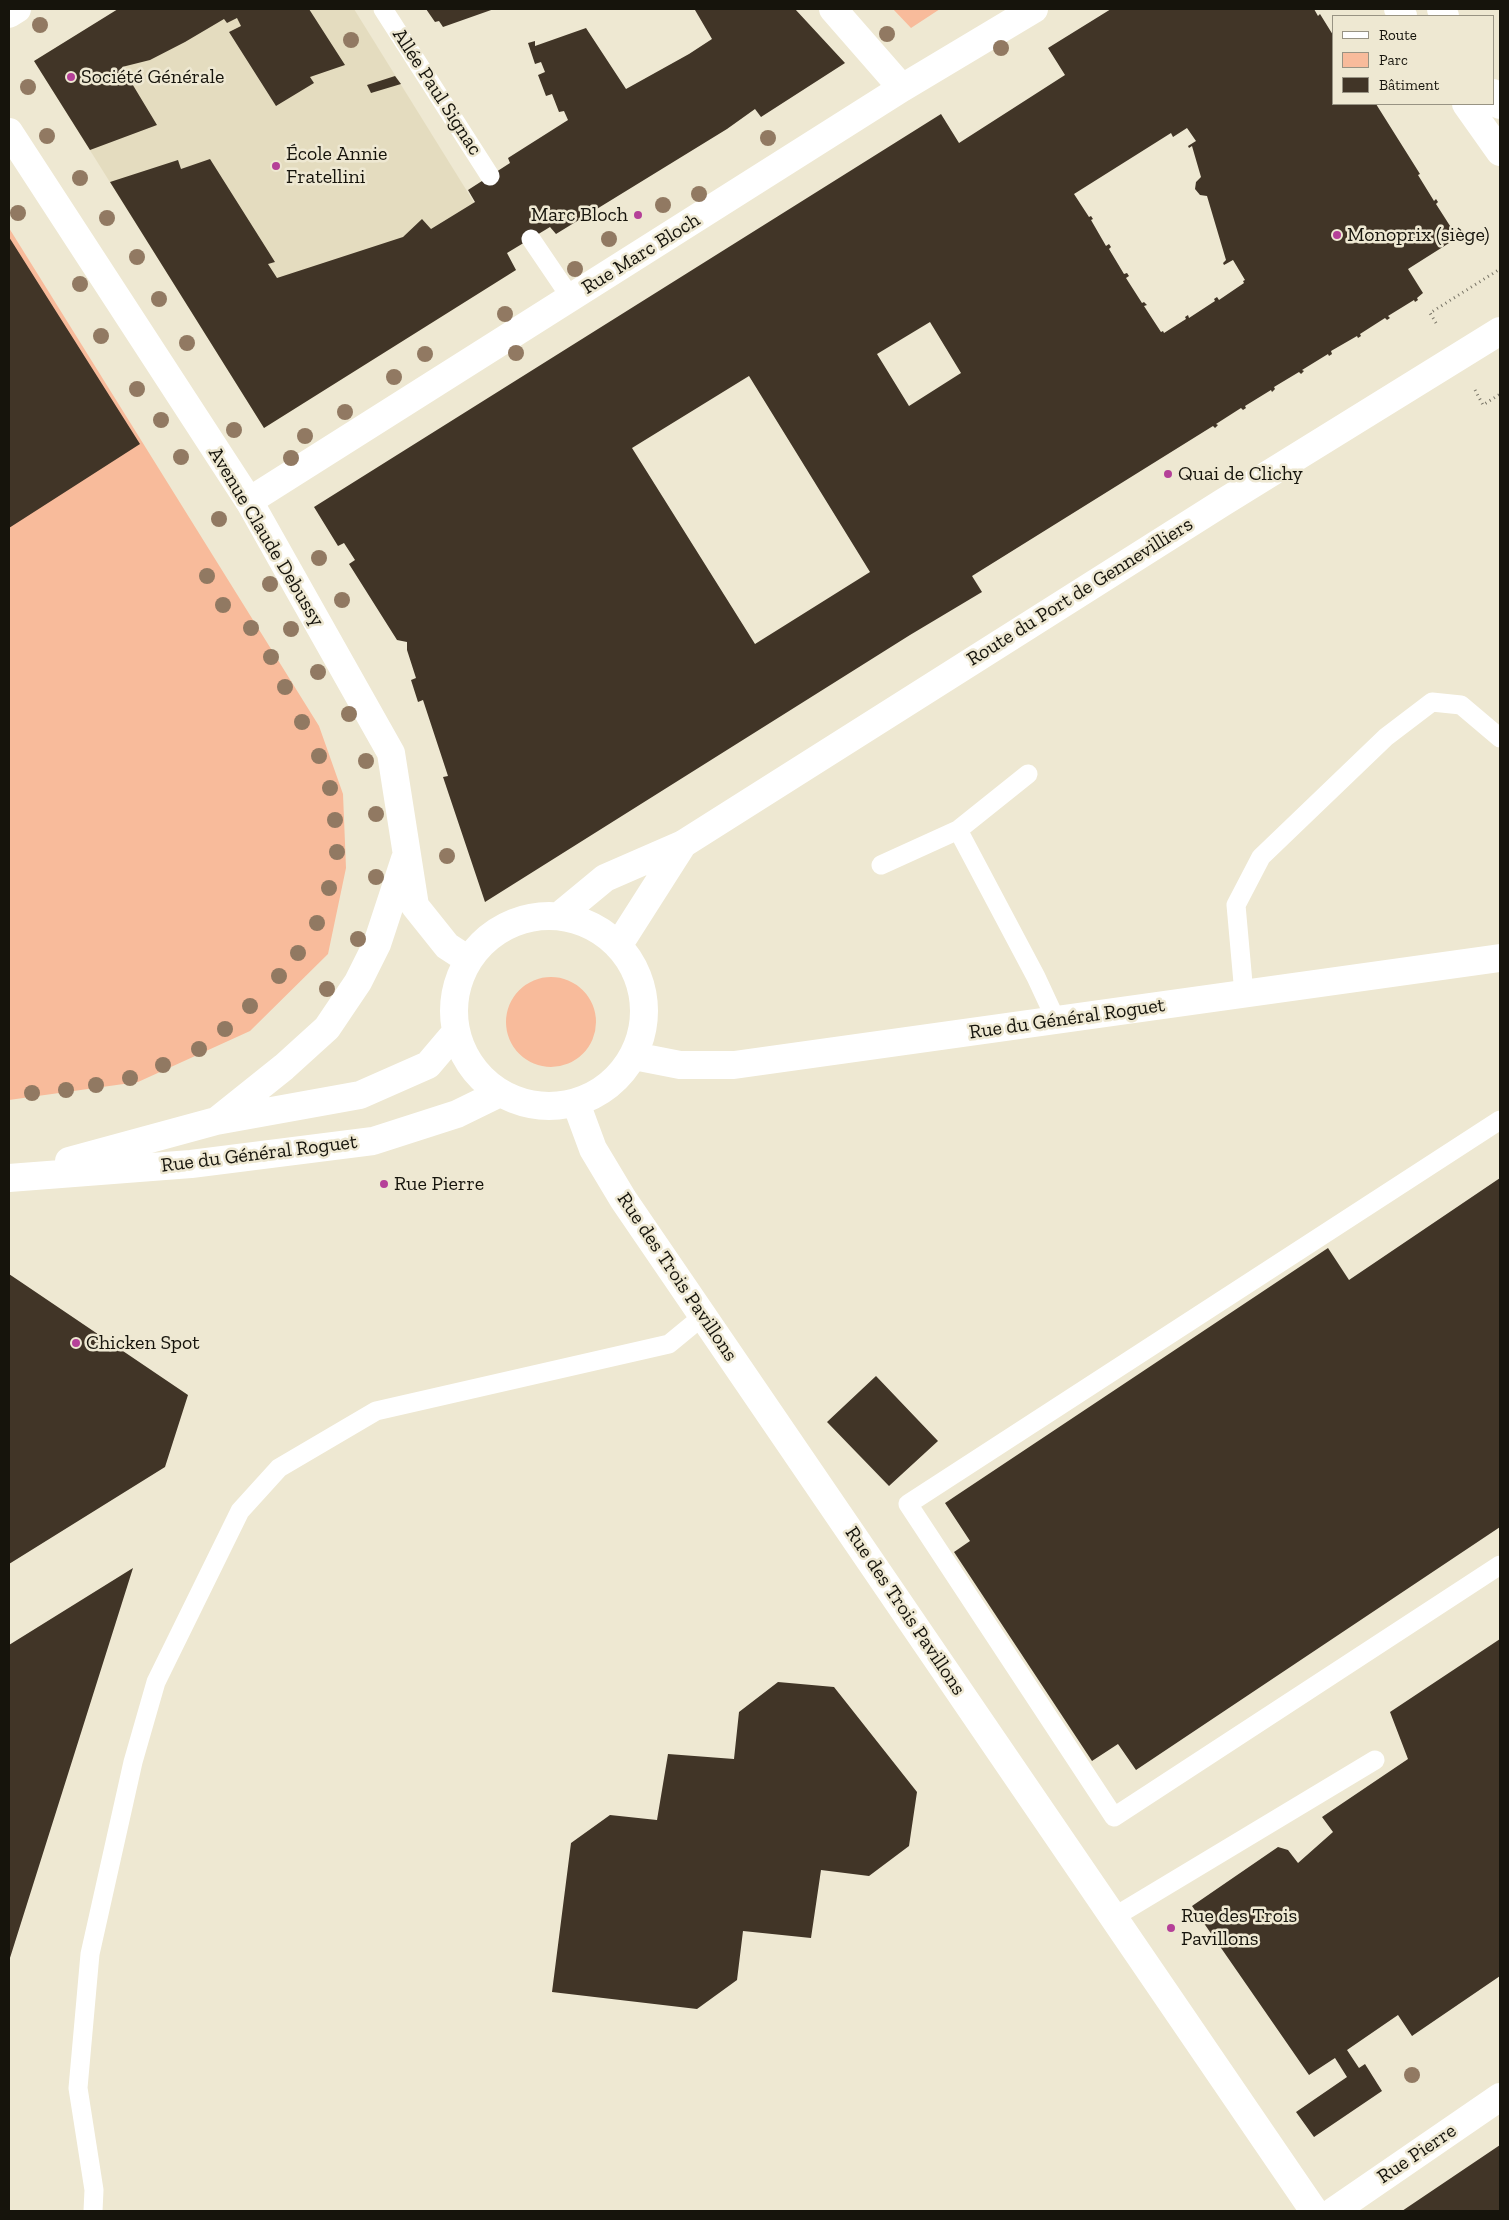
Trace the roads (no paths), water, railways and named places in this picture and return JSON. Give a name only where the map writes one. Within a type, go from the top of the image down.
[{"type":"street","points":[[9,14],[18,9]]},
{"type":"street","points":[[833,9],[902,88]]},
{"type":"street","name":"Rue Marc Bloch","points":[[249,501],[902,88],[1031,10]]},
{"type":"street","points":[[1467,105],[1500,152]]},
{"type":"street","name":"Avenue Claude Debussy","points":[[9,132],[249,501],[391,752],[415,906],[447,946],[467,959]]},
{"type":"street","name":"Route du Port de Gennevilliers","points":[[559,916],[605,878],[683,844],[1213,508],[1490,337]]},
{"type":"street","name":"Route du Port de Gennevilliers","points":[[618,946],[683,844]]},
{"type":"street","points":[[216,1121],[284,1067],[327,1028],[358,982],[377,944],[406,857]]},
{"type":"street","points":[[559,916],[592,926],[618,946],[634,967],[644,999],[644,1023],[634,1056],[610,1084],[576,1103],[549,1107],[520,1102],[500,1093],[473,1069],[456,1032],[459,979],[467,959],[492,934],[503,927],[526,918],[559,916]]},
{"type":"street","name":"Rue du Général Roguet","points":[[634,1056],[680,1065],[734,1065],[1500,958]]},
{"type":"street","name":"Rue du Général Roguet","points":[[9,1177],[216,1121],[360,1095],[428,1065],[456,1032]]},
{"type":"street","name":"Rue du Général Roguet","points":[[9,1177],[191,1164],[373,1141],[457,1114],[500,1093]]},
{"type":"street","name":"Rue des Trois Pavillons","points":[[576,1103],[593,1149],[618,1191],[1314,2211]]},
{"type":"street","name":"Rue Pierre","points":[[1334,2211],[1500,2097]]},
{"type":"lane","name":"Allée Paul Signac","points":[[383,9],[490,176]]},
{"type":"lane","points":[[531,239],[571,298]]},
{"type":"lane","points":[[1244,994],[1236,905],[1261,857],[1386,738],[1432,702],[1461,705],[1500,738]]},
{"type":"lane","points":[[881,865],[958,830],[1028,774]]},
{"type":"lane","points":[[958,830],[1036,977],[1056,1020]]},
{"type":"lane","points":[[1500,1120],[908,1504],[1114,1817],[1500,1565]]},
{"type":"lane","points":[[93,2211],[94,2190],[78,2088],[90,1954],[133,1762],[156,1682],[240,1511],[279,1468],[376,1411],[669,1344],[703,1316]]},
{"type":"lane","points":[[1114,1917],[1375,1760]]},
{"type":"place","name":"Société Générale","points":[[71,77]]},
{"type":"place","name":"École Annie Fratellini","points":[[276,166]]},
{"type":"place","name":"Marc Bloch","points":[[638,215]]},
{"type":"place","name":"Monoprix (siège)","points":[[1337,235]]},
{"type":"place","name":"Quai de Clichy","points":[[1168,474]]},
{"type":"place","name":"Rue Pierre","points":[[384,1184]]},
{"type":"place","name":"Chicken Spot","points":[[76,1343]]},
{"type":"place","name":"Rue des Trois Pavillons","points":[[1171,1928]]}]
